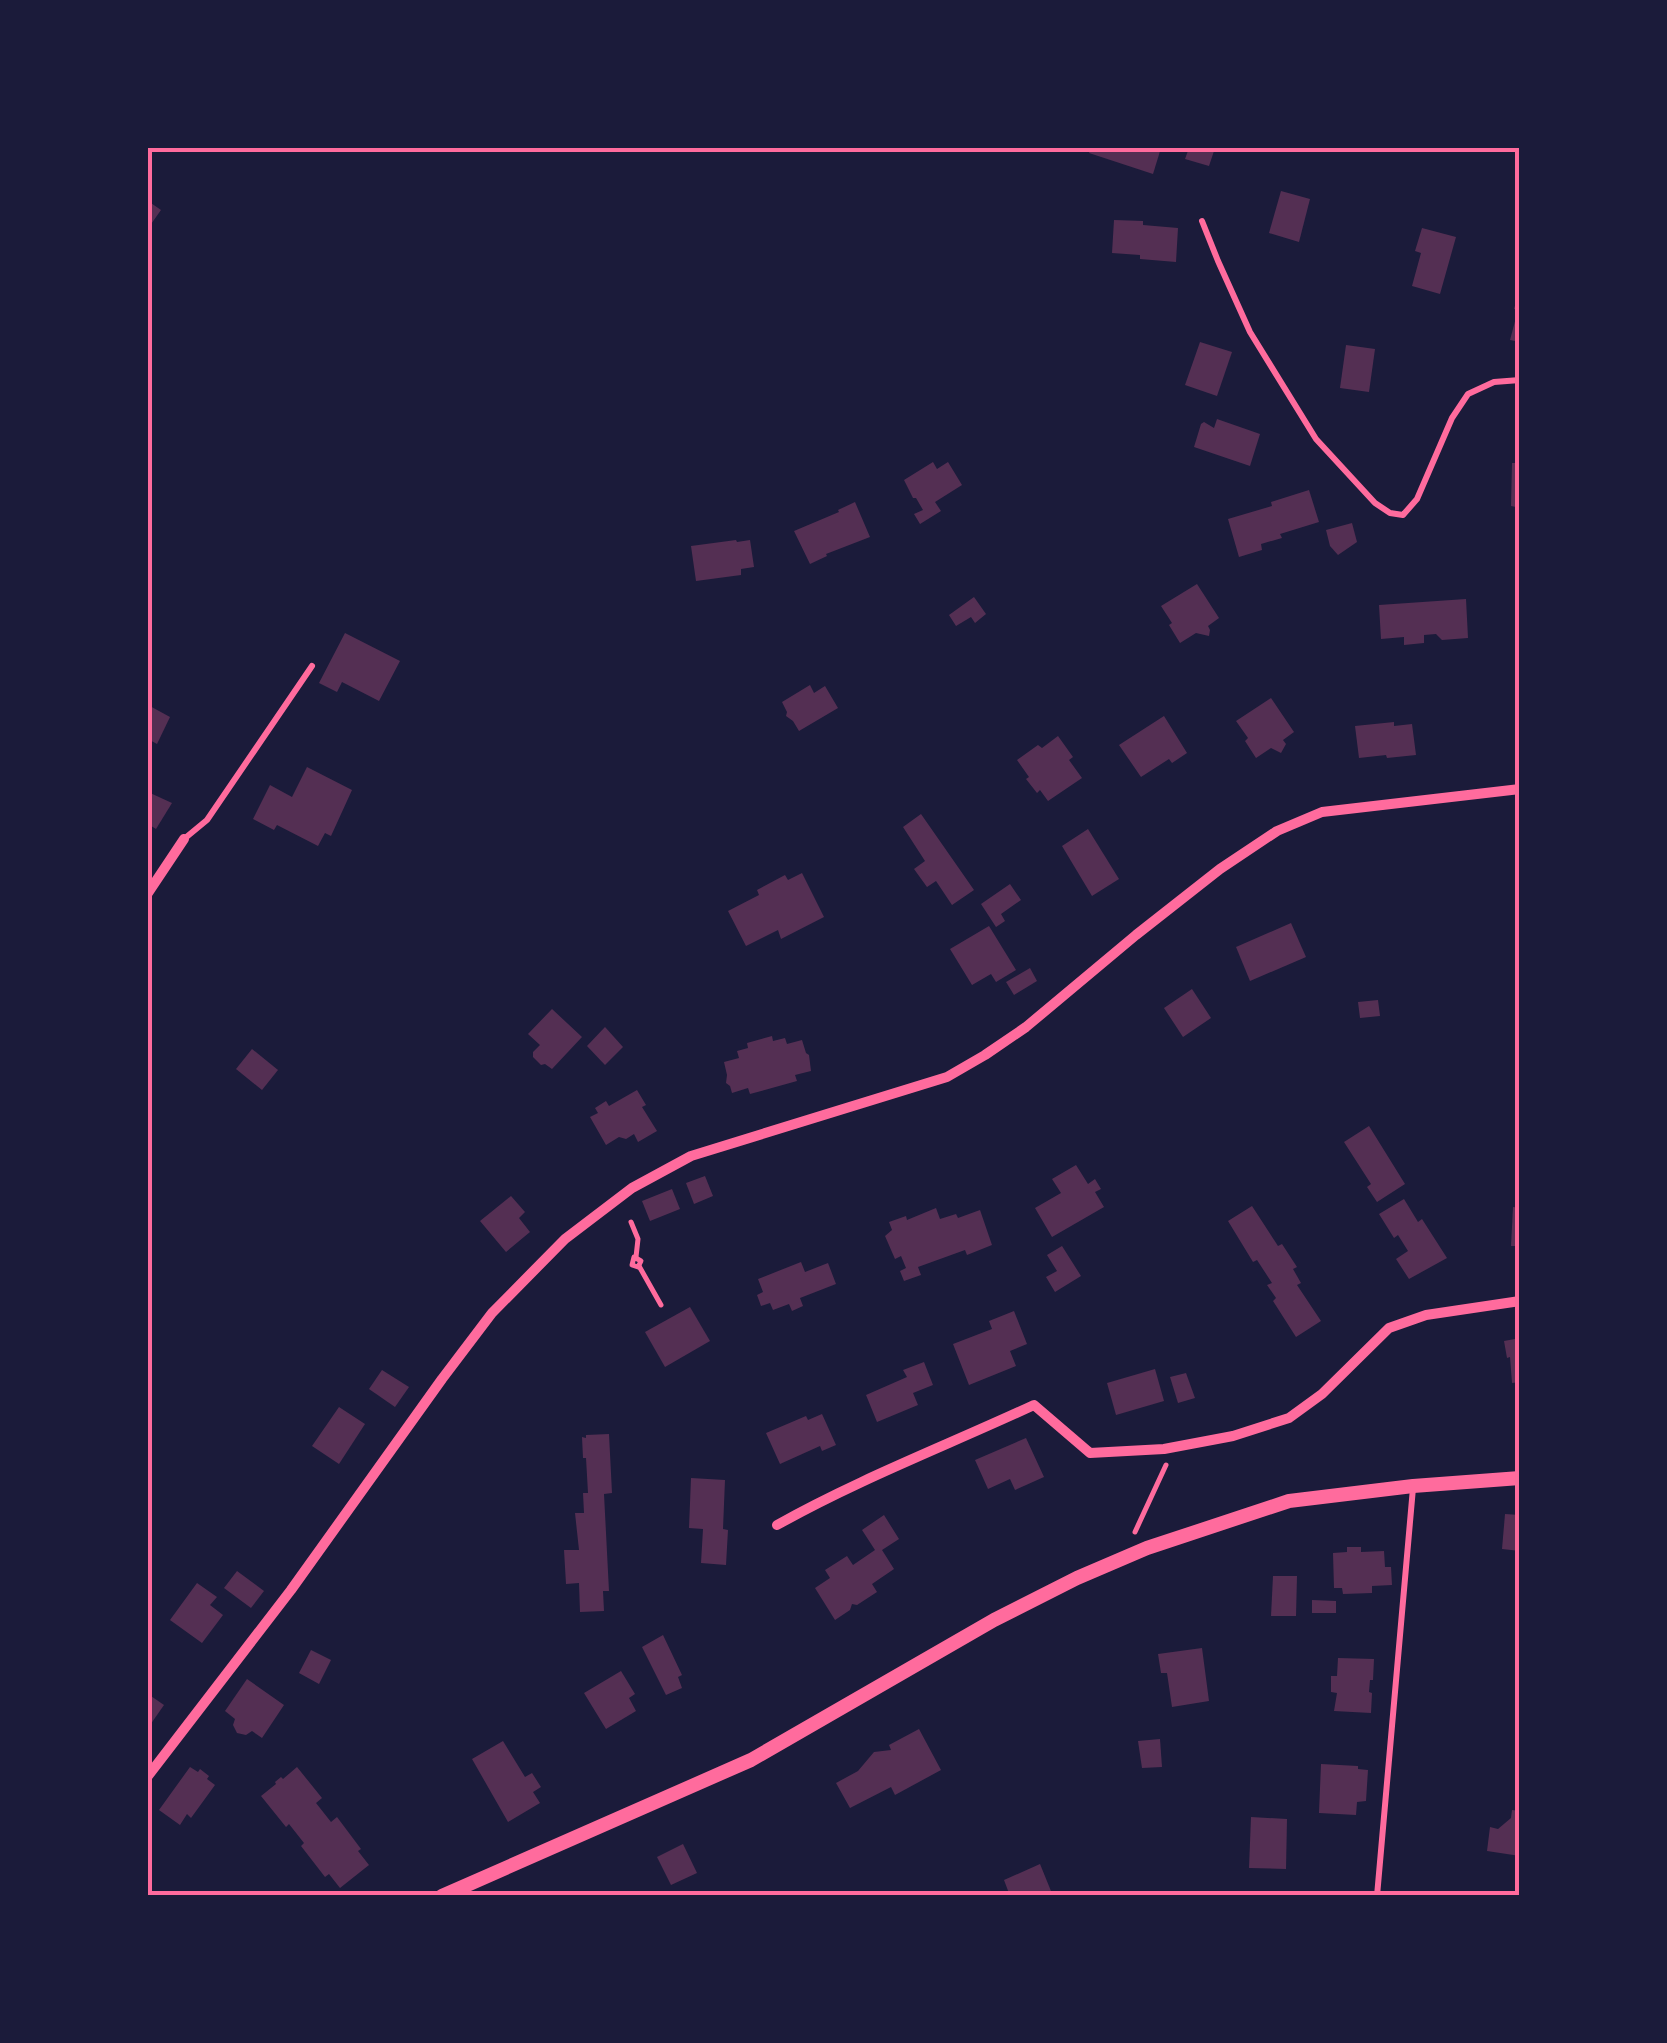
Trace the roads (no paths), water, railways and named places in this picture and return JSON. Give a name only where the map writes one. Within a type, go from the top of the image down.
[{"type":"street","points":[[148,1776],[291,1590],[492,1313],[565,1239],[632,1188],[691,1156],[947,1077],[1026,1027],[1207,879],[1277,831],[1322,812],[1520,789]]},
{"type":"street","points":[[148,893],[184,839]]},
{"type":"street","points":[[777,1525],[843,1489],[1034,1405],[1090,1453],[1164,1449],[1233,1436],[1288,1418],[1322,1394],[1388,1328],[1426,1315],[1520,1301]]},
{"type":"street","points":[[442,1896],[751,1760],[994,1620],[1131,1554],[1289,1500],[1520,1478]]},
{"type":"lane","points":[[1202,221],[1250,332],[1316,439],[1375,503],[1390,513],[1403,515],[1416,499],[1452,418],[1468,394],[1494,382],[1520,380]]},
{"type":"lane","points":[[184,839],[207,820],[312,666]]},
{"type":"lane","points":[[1377,1896],[1413,1486]]}]
